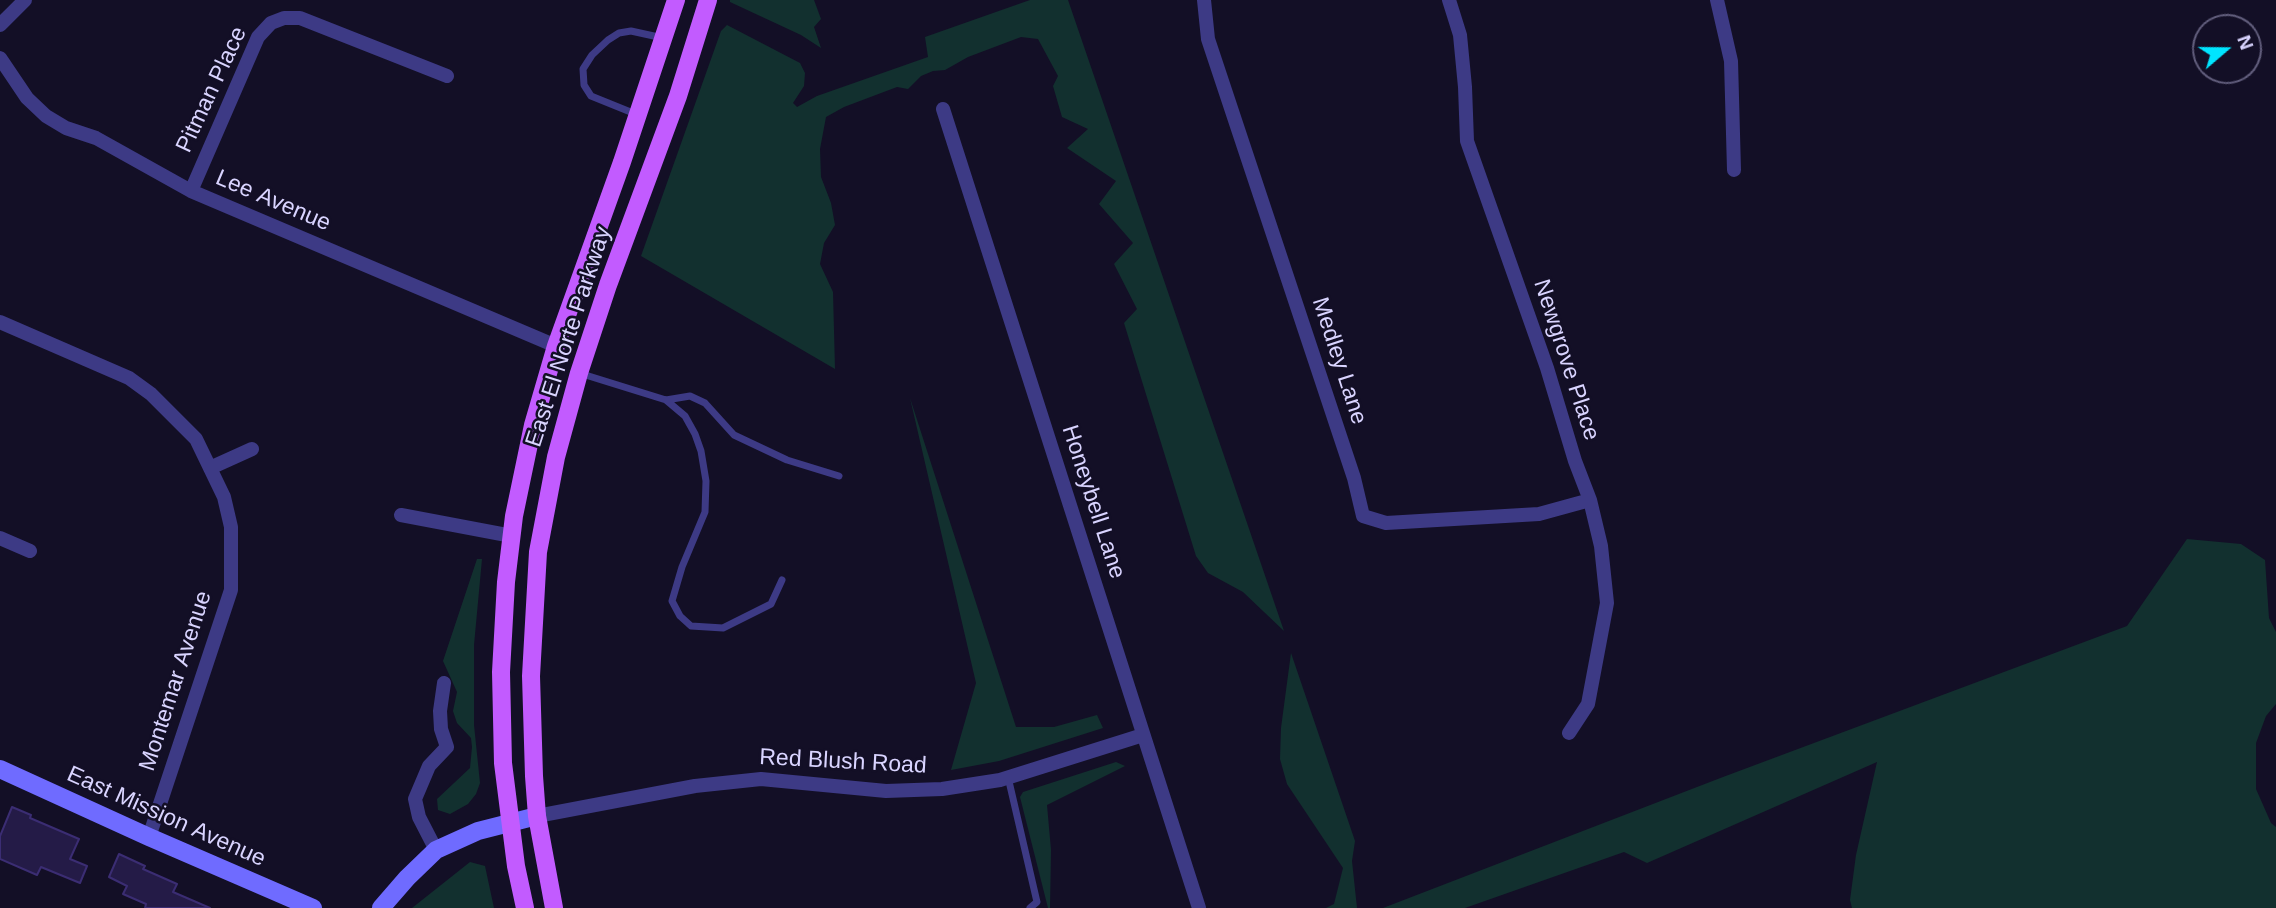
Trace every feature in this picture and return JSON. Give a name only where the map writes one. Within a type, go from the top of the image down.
[{"type":"main road","name":"East El Norte Parkway","points":[[525,908],[510,823],[503,762],[501,671],[506,582],[514,516],[533,425],[555,346],[676,0]]},
{"type":"main road","name":"East El Norte Parkway","points":[[554,908],[537,816],[531,676],[538,552],[555,457],[579,373],[678,96],[708,0]]},
{"type":"main road","name":"East Mission Avenue","points":[[0,769],[313,908]]},
{"type":"main road","points":[[381,908],[436,850],[478,831],[537,816]]},
{"type":"street","points":[[0,25],[25,0]]},
{"type":"street","name":"Medley Lane","points":[[1204,0],[1208,39],[1354,478],[1363,516],[1387,523],[1539,514],[1590,500]]},
{"type":"street","name":"Newgrove Place","points":[[1449,0],[1460,35],[1467,141],[1547,368],[1575,461],[1590,500],[1601,546],[1607,604],[1588,704],[1569,733]]},
{"type":"street","points":[[1717,0],[1731,61],[1734,170]]},
{"type":"street","name":"Pitman Place","points":[[191,191],[258,37],[271,23],[284,18],[300,18],[447,76]]},
{"type":"street","name":"Lee Avenue","points":[[0,58],[27,98],[46,116],[66,128],[96,138],[191,191],[555,346]]},
{"type":"street","name":"Honeybell Lane","points":[[943,109],[1199,908]]},
{"type":"street","name":"Montemar Avenue","points":[[0,322],[129,378],[152,394],[196,439],[224,497],[230,527],[231,590],[149,837]]},
{"type":"street","points":[[210,468],[252,449]]},
{"type":"street","points":[[401,515],[512,536]]},
{"type":"street","points":[[0,538],[30,551]]},
{"type":"street","points":[[436,850],[419,817],[415,799],[429,766],[447,747],[441,729],[440,710],[444,683]]},
{"type":"street","name":"Red Blush Road","points":[[537,816],[695,786],[761,779],[886,791],[942,789],[1009,778],[1143,735]]},
{"type":"lane","points":[[638,115],[590,96],[584,85],[583,69],[592,55],[619,33],[631,30],[663,38]]},
{"type":"lane","points":[[579,373],[666,400],[685,416],[695,434],[706,481],[705,512],[682,567],[673,601],[680,616],[691,626],[723,628],[771,604],[782,580]]},
{"type":"lane","points":[[666,400],[690,396],[705,403],[734,435],[787,460],[839,476]]},
{"type":"lane","points":[[1009,778],[1037,902],[1030,908]]},
{"type":"green space","points":[[730,0],[814,0],[821,19],[814,27],[821,48],[801,35]]},
{"type":"green space","points":[[1030,0],[1068,0],[1284,631],[1243,592],[1208,573],[1196,556],[1124,323],[1137,309],[1114,264],[1133,243],[1099,204],[1116,181],[1067,148],[1088,129],[1062,117],[1053,86],[1058,76],[1038,39],[1021,37],[968,57],[945,70],[921,76],[908,89],[897,87],[844,107],[826,117],[820,149],[821,177],[831,203],[835,225],[824,243],[820,264],[833,292],[835,369],[641,256],[721,31],[727,25],[800,63],[805,73],[804,86],[793,103],[797,107],[817,96],[928,57],[925,37]]},
{"type":"green space","points":[[910,398],[1016,727],[1054,727],[1097,715],[1103,728],[999,761],[951,770],[976,683]]},
{"type":"green space","points":[[2187,539],[2241,544],[2265,560],[2269,618],[2276,632],[2276,704],[2266,716],[2256,743],[2256,789],[2271,823],[2276,827],[2276,908],[1852,908],[1850,900],[1856,855],[1877,762],[1647,863],[1624,852],[1465,908],[1383,908],[2127,626]]},
{"type":"green space","points":[[477,559],[482,559],[474,645],[474,725],[480,783],[468,804],[450,814],[438,810],[437,799],[470,768],[472,747],[471,738],[457,723],[453,711],[457,692],[443,661]]},
{"type":"green space","points":[[1291,653],[1355,841],[1352,861],[1357,908],[1326,908],[1334,904],[1343,868],[1287,784],[1280,759],[1281,728]]},
{"type":"green space","points":[[1116,762],[1125,766],[1047,805],[1051,850],[1048,908],[1020,797],[1023,792]]},
{"type":"green space","points":[[470,862],[485,866],[494,908],[412,908]]},
{"type":"building","points":[[12,807],[31,815],[30,818],[79,839],[70,859],[87,866],[80,883],[41,867],[37,875],[0,859],[0,836]]},
{"type":"building","points":[[119,854],[145,866],[143,869],[177,884],[173,892],[210,908],[145,908],[146,904],[123,894],[127,886],[109,877]]}]
